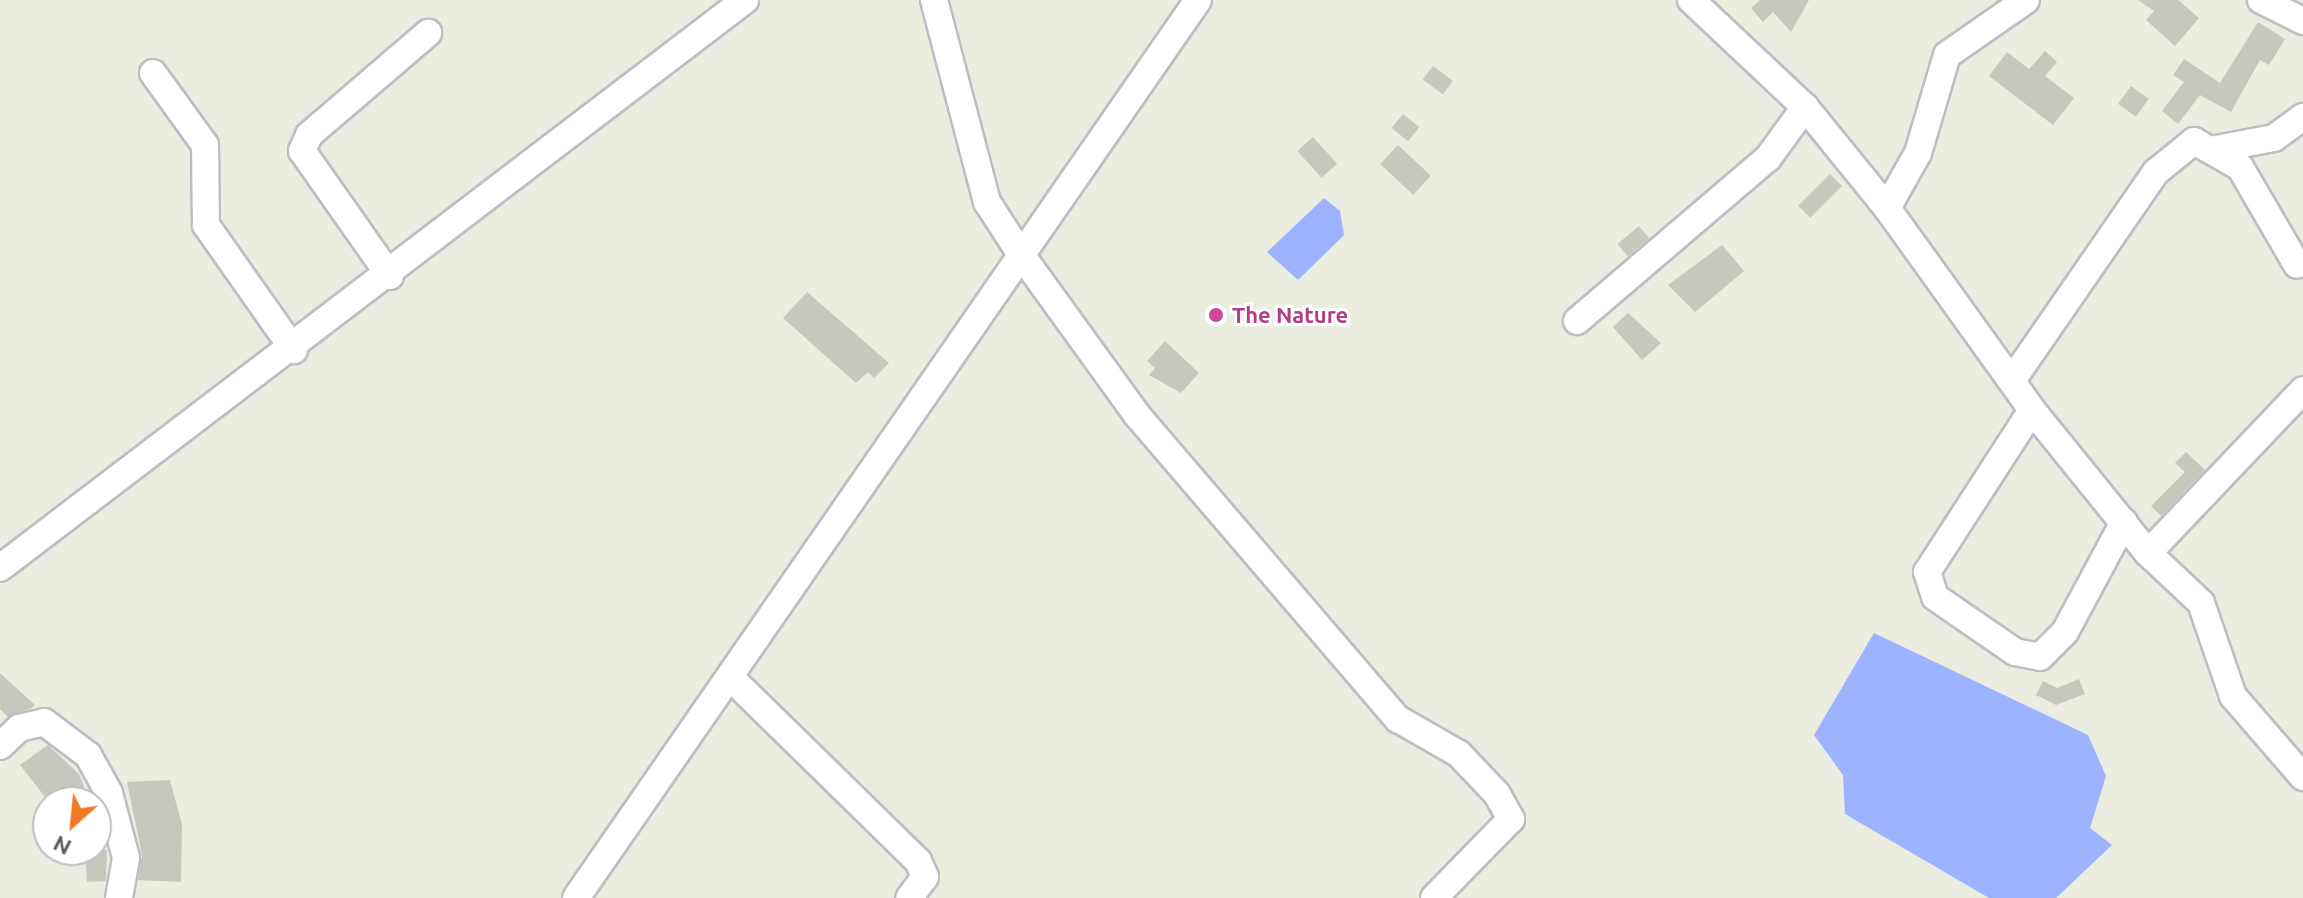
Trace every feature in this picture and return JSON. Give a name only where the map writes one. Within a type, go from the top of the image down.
[{"type":"street","points":[[0,568],[294,350],[745,0]]},
{"type":"street","points":[[934,0],[987,202],[1022,256],[1137,415],[1398,719],[1459,754],[1497,794],[1511,819],[1434,898]]},
{"type":"street","points":[[576,898],[1198,0]]},
{"type":"street","points":[[1691,0],[1805,107],[1887,208],[2013,379],[2032,410],[2148,553],[2201,603],[2233,696],[2303,777]]},
{"type":"street","points":[[2261,0],[2303,21]]},
{"type":"street","points":[[1887,208],[1918,153],[1947,55],[2017,2]]},
{"type":"street","points":[[390,276],[302,151],[309,135],[428,33]]},
{"type":"street","points":[[153,73],[205,145],[206,225],[294,350]]},
{"type":"street","points":[[1577,321],[1768,158],[1805,107]]},
{"type":"street","points":[[2211,150],[2274,138],[2303,117]]},
{"type":"street","points":[[2013,379],[2156,172],[2194,141],[2240,167],[2297,265]]},
{"type":"street","points":[[2148,553],[2303,390]]},
{"type":"street","points":[[2032,410],[1927,572],[1935,597],[2015,652],[2040,657],[2065,632],[2124,522]]},
{"type":"street","points":[[730,677],[918,861],[925,877],[909,898]]},
{"type":"street","points":[[0,746],[19,728],[44,722],[88,755],[109,793],[126,858],[119,898]]},
{"type":"water","points":[[1324,198],[1340,211],[1344,235],[1298,280],[1267,252]]},
{"type":"water","points":[[1874,633],[2088,735],[2106,776],[2090,828],[2112,845],[2056,898],[1989,898],[1845,814],[1843,775],[1814,735]]},
{"type":"building","points":[[1760,0],[1809,0],[1791,32],[1773,12],[1763,22],[1751,8]]},
{"type":"building","points":[[2138,0],[2178,0],[2199,18],[2175,46],[2146,20],[2154,11]]},
{"type":"building","points":[[2258,22],[2285,39],[2269,65],[2260,60],[2231,112],[2200,95],[2178,124],[2162,111],[2184,82],[2173,75],[2184,59],[2220,83]]},
{"type":"building","points":[[2045,51],[2057,62],[2045,76],[2074,98],[2053,125],[1989,76],[2007,52],[2029,69]]},
{"type":"building","points":[[1433,66],[1453,81],[1443,95],[1423,80]]},
{"type":"building","points":[[2131,86],[2149,99],[2136,117],[2118,104]]},
{"type":"building","points":[[1403,114],[1419,127],[1408,141],[1392,128]]},
{"type":"building","points":[[1313,137],[1337,164],[1321,178],[1297,151]]},
{"type":"building","points":[[1398,145],[1431,176],[1413,195],[1380,164]]},
{"type":"building","points":[[1830,174],[1842,186],[1810,218],[1798,206]]},
{"type":"building","points":[[1639,226],[1649,238],[1628,256],[1618,244]]},
{"type":"building","points":[[1722,245],[1744,271],[1695,312],[1668,285]]},
{"type":"building","points":[[807,292],[889,363],[874,378],[868,372],[856,383],[783,318]]},
{"type":"building","points":[[1628,313],[1661,343],[1642,360],[1613,327]]},
{"type":"building","points":[[1165,341],[1199,373],[1181,393],[1149,375],[1155,368],[1147,361]]},
{"type":"building","points":[[2186,452],[2205,470],[2161,516],[2151,506],[2185,472],[2175,463]]},
{"type":"building","points":[[0,673],[35,705],[32,708],[8,717],[0,709]]},
{"type":"building","points":[[2079,679],[2085,694],[2056,705],[2036,695],[2043,681],[2057,688]]},
{"type":"building","points":[[48,745],[79,774],[84,786],[36,786],[20,765]]},
{"type":"building","points":[[170,780],[182,825],[181,882],[138,880],[142,855],[127,782]]},
{"type":"building","points":[[86,866],[106,866],[106,881],[87,882]]},
{"type":"place","name":"The Nature","points":[[1216,315]]}]
